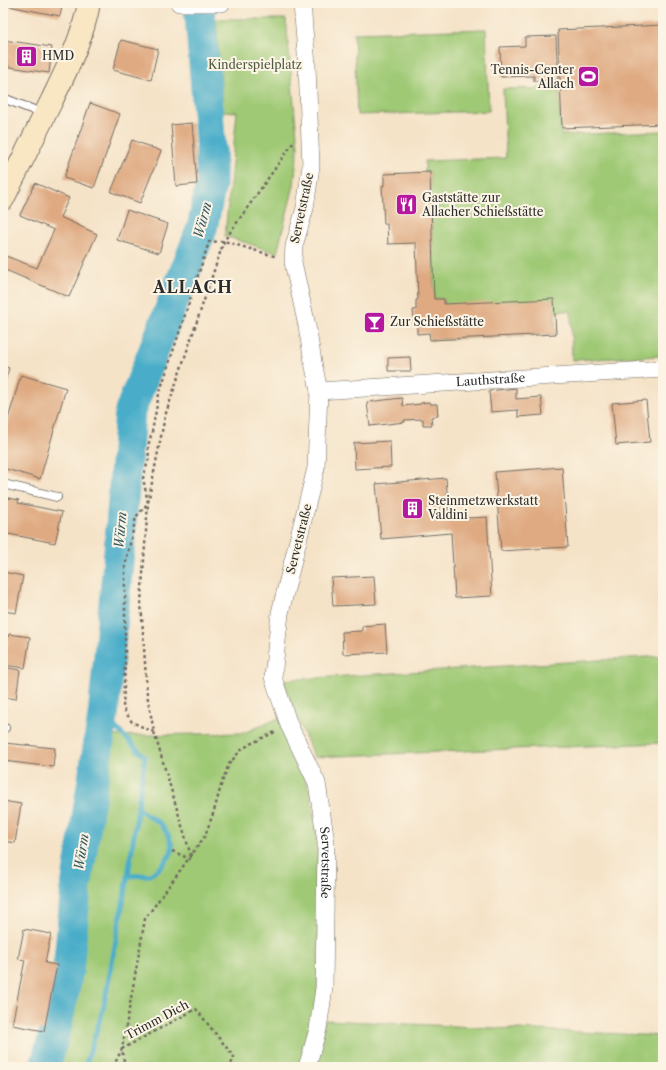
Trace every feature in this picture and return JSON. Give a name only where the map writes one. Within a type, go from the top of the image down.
[{"type":"main road","points":[[3,199],[66,70],[78,42],[89,3]]},
{"type":"street","points":[[182,3],[222,3]]},
{"type":"street","name":"Servetstraße","points":[[302,3],[307,66],[311,166],[305,208],[294,246],[293,262],[319,391],[316,468],[280,613],[273,677],[289,725],[317,783],[326,842],[324,988],[318,1029],[308,1067]]},
{"type":"street","name":"Lauthstraße","points":[[319,391],[663,369]]},
{"type":"lane","points":[[3,98],[45,115]]},
{"type":"lane","points":[[3,484],[57,496]]},
{"type":"path","points":[[190,858],[154,732],[147,694],[141,602],[148,503],[165,416],[224,241],[309,119]]},
{"type":"path","points":[[148,503],[143,478],[149,458],[148,446],[159,394],[209,242],[224,241],[293,262]]},
{"type":"path","points":[[148,503],[136,517],[125,566],[125,662],[123,708],[132,722],[154,732]]},
{"type":"path","points":[[113,1067],[122,1049],[145,919],[206,836],[229,764],[240,751],[270,734]]},
{"type":"path","points":[[172,851],[190,858]]},
{"type":"path","points":[[3,950],[6,952],[3,966]]},
{"type":"path","name":"Trimm Dich","points":[[125,1067],[122,1049],[196,1008],[234,1057],[230,1067]]},
{"type":"green space","name":"Kinderspielplatz","points":[[216,19],[286,19],[298,147],[294,185],[277,253],[225,236],[237,112],[223,111]]},
{"type":"green space","points":[[486,29],[489,111],[357,115],[354,33]]},
{"type":"green space","points":[[559,88],[561,135],[663,131],[663,356],[572,360],[571,311],[555,311],[556,334],[430,340],[429,333],[445,332],[444,299],[434,299],[430,172],[425,172],[425,161],[506,158],[503,89]]},
{"type":"green space","points":[[663,656],[663,743],[314,757],[283,680]]},
{"type":"green space","points":[[281,717],[310,792],[318,842],[318,999],[303,1067],[50,1067],[63,1016],[105,736],[244,733]]},
{"type":"green space","points":[[325,1020],[663,1036],[663,1067],[314,1067]]},
{"type":"building","points":[[3,3],[63,3],[60,16],[3,5]]},
{"type":"building","points":[[663,25],[663,124],[562,128],[558,30]]},
{"type":"building","name":"Tennis-Center Allach","points":[[556,36],[558,80],[534,81],[534,76],[501,77],[500,47],[525,46],[525,37]]},
{"type":"building","name":"HMD","points":[[3,40],[52,47],[49,73],[3,66]]},
{"type":"building","points":[[121,40],[158,49],[151,80],[113,70]]},
{"type":"building","points":[[90,103],[120,114],[94,188],[64,178]]},
{"type":"building","points":[[192,123],[197,184],[176,186],[171,125]]},
{"type":"building","points":[[132,140],[161,151],[140,203],[111,192]]},
{"type":"building","points":[[430,172],[434,299],[444,299],[444,304],[554,299],[556,334],[430,340],[429,333],[417,334],[417,324],[414,324],[413,310],[416,310],[416,300],[418,300],[416,243],[388,244],[387,224],[384,224],[382,186],[384,186],[384,174]]},
{"type":"building","points":[[35,183],[69,198],[60,217],[97,234],[69,297],[3,269],[3,255],[37,268],[54,230],[20,215]]},
{"type":"building","points":[[127,210],[168,224],[159,253],[117,240]]},
{"type":"building","points":[[410,357],[411,371],[388,371],[388,358]]},
{"type":"building","points":[[3,366],[9,368],[3,389]]},
{"type":"building","points":[[21,375],[66,388],[40,479],[3,468],[3,436]]},
{"type":"building","points":[[516,388],[516,399],[541,397],[543,415],[518,417],[518,410],[491,412],[489,391]]},
{"type":"building","points":[[402,398],[403,406],[429,402],[430,404],[437,404],[438,416],[431,417],[432,425],[423,425],[423,419],[404,420],[405,422],[370,426],[367,402]]},
{"type":"building","points":[[646,400],[650,442],[616,445],[612,403]]},
{"type":"building","points":[[390,441],[391,467],[355,469],[354,443]]},
{"type":"building","points":[[562,467],[568,547],[501,551],[495,472]]},
{"type":"building","points":[[446,478],[449,519],[487,517],[492,596],[455,598],[451,533],[381,539],[376,484]]},
{"type":"building","points":[[3,497],[19,500],[18,503],[62,512],[55,543],[3,533]]},
{"type":"building","points":[[3,572],[23,576],[16,613],[3,611]]},
{"type":"building","points":[[374,576],[376,604],[333,606],[331,578]]},
{"type":"building","points":[[385,624],[387,652],[343,654],[342,632],[362,631],[362,626]]},
{"type":"building","points":[[9,634],[30,637],[25,668],[3,665],[3,656],[5,656]]},
{"type":"building","points":[[3,667],[20,670],[16,699],[3,697]]},
{"type":"building","points":[[3,709],[6,709],[4,724],[3,723]]},
{"type":"building","points":[[4,743],[55,748],[53,767],[3,761]]},
{"type":"building","points":[[3,801],[21,804],[15,843],[3,841]]},
{"type":"building","points":[[3,863],[6,863],[4,876],[3,876]]},
{"type":"building","points":[[24,929],[51,934],[45,963],[57,965],[44,1031],[12,1025],[25,960],[18,959]]},
{"type":"waterway","name":"Würm","points":[[45,1067],[58,1020],[68,971],[76,887],[103,716],[119,552],[130,411],[202,228],[211,184],[211,149],[199,3]]},
{"type":"waterway","points":[[85,1067],[103,1010],[128,876],[145,757],[103,716]]},
{"type":"waterway","points":[[128,876],[150,875],[161,867],[172,851],[172,845],[168,835],[161,824],[138,809]]},
{"type":"place","name":"HMD","points":[[27,56]]},
{"type":"place","name":"Tennis-Center Allach","points":[[589,77]]},
{"type":"place","name":"Gaststätte zur Allacher Schießstätte","points":[[407,205]]},
{"type":"place","name":"Zur Schießstätte","points":[[375,322]]},
{"type":"place","name":"Steinmetzwerkstatt Valdini","points":[[413,508]]},
{"type":"district","name":"ALLACH","points":[[193,287]]}]
